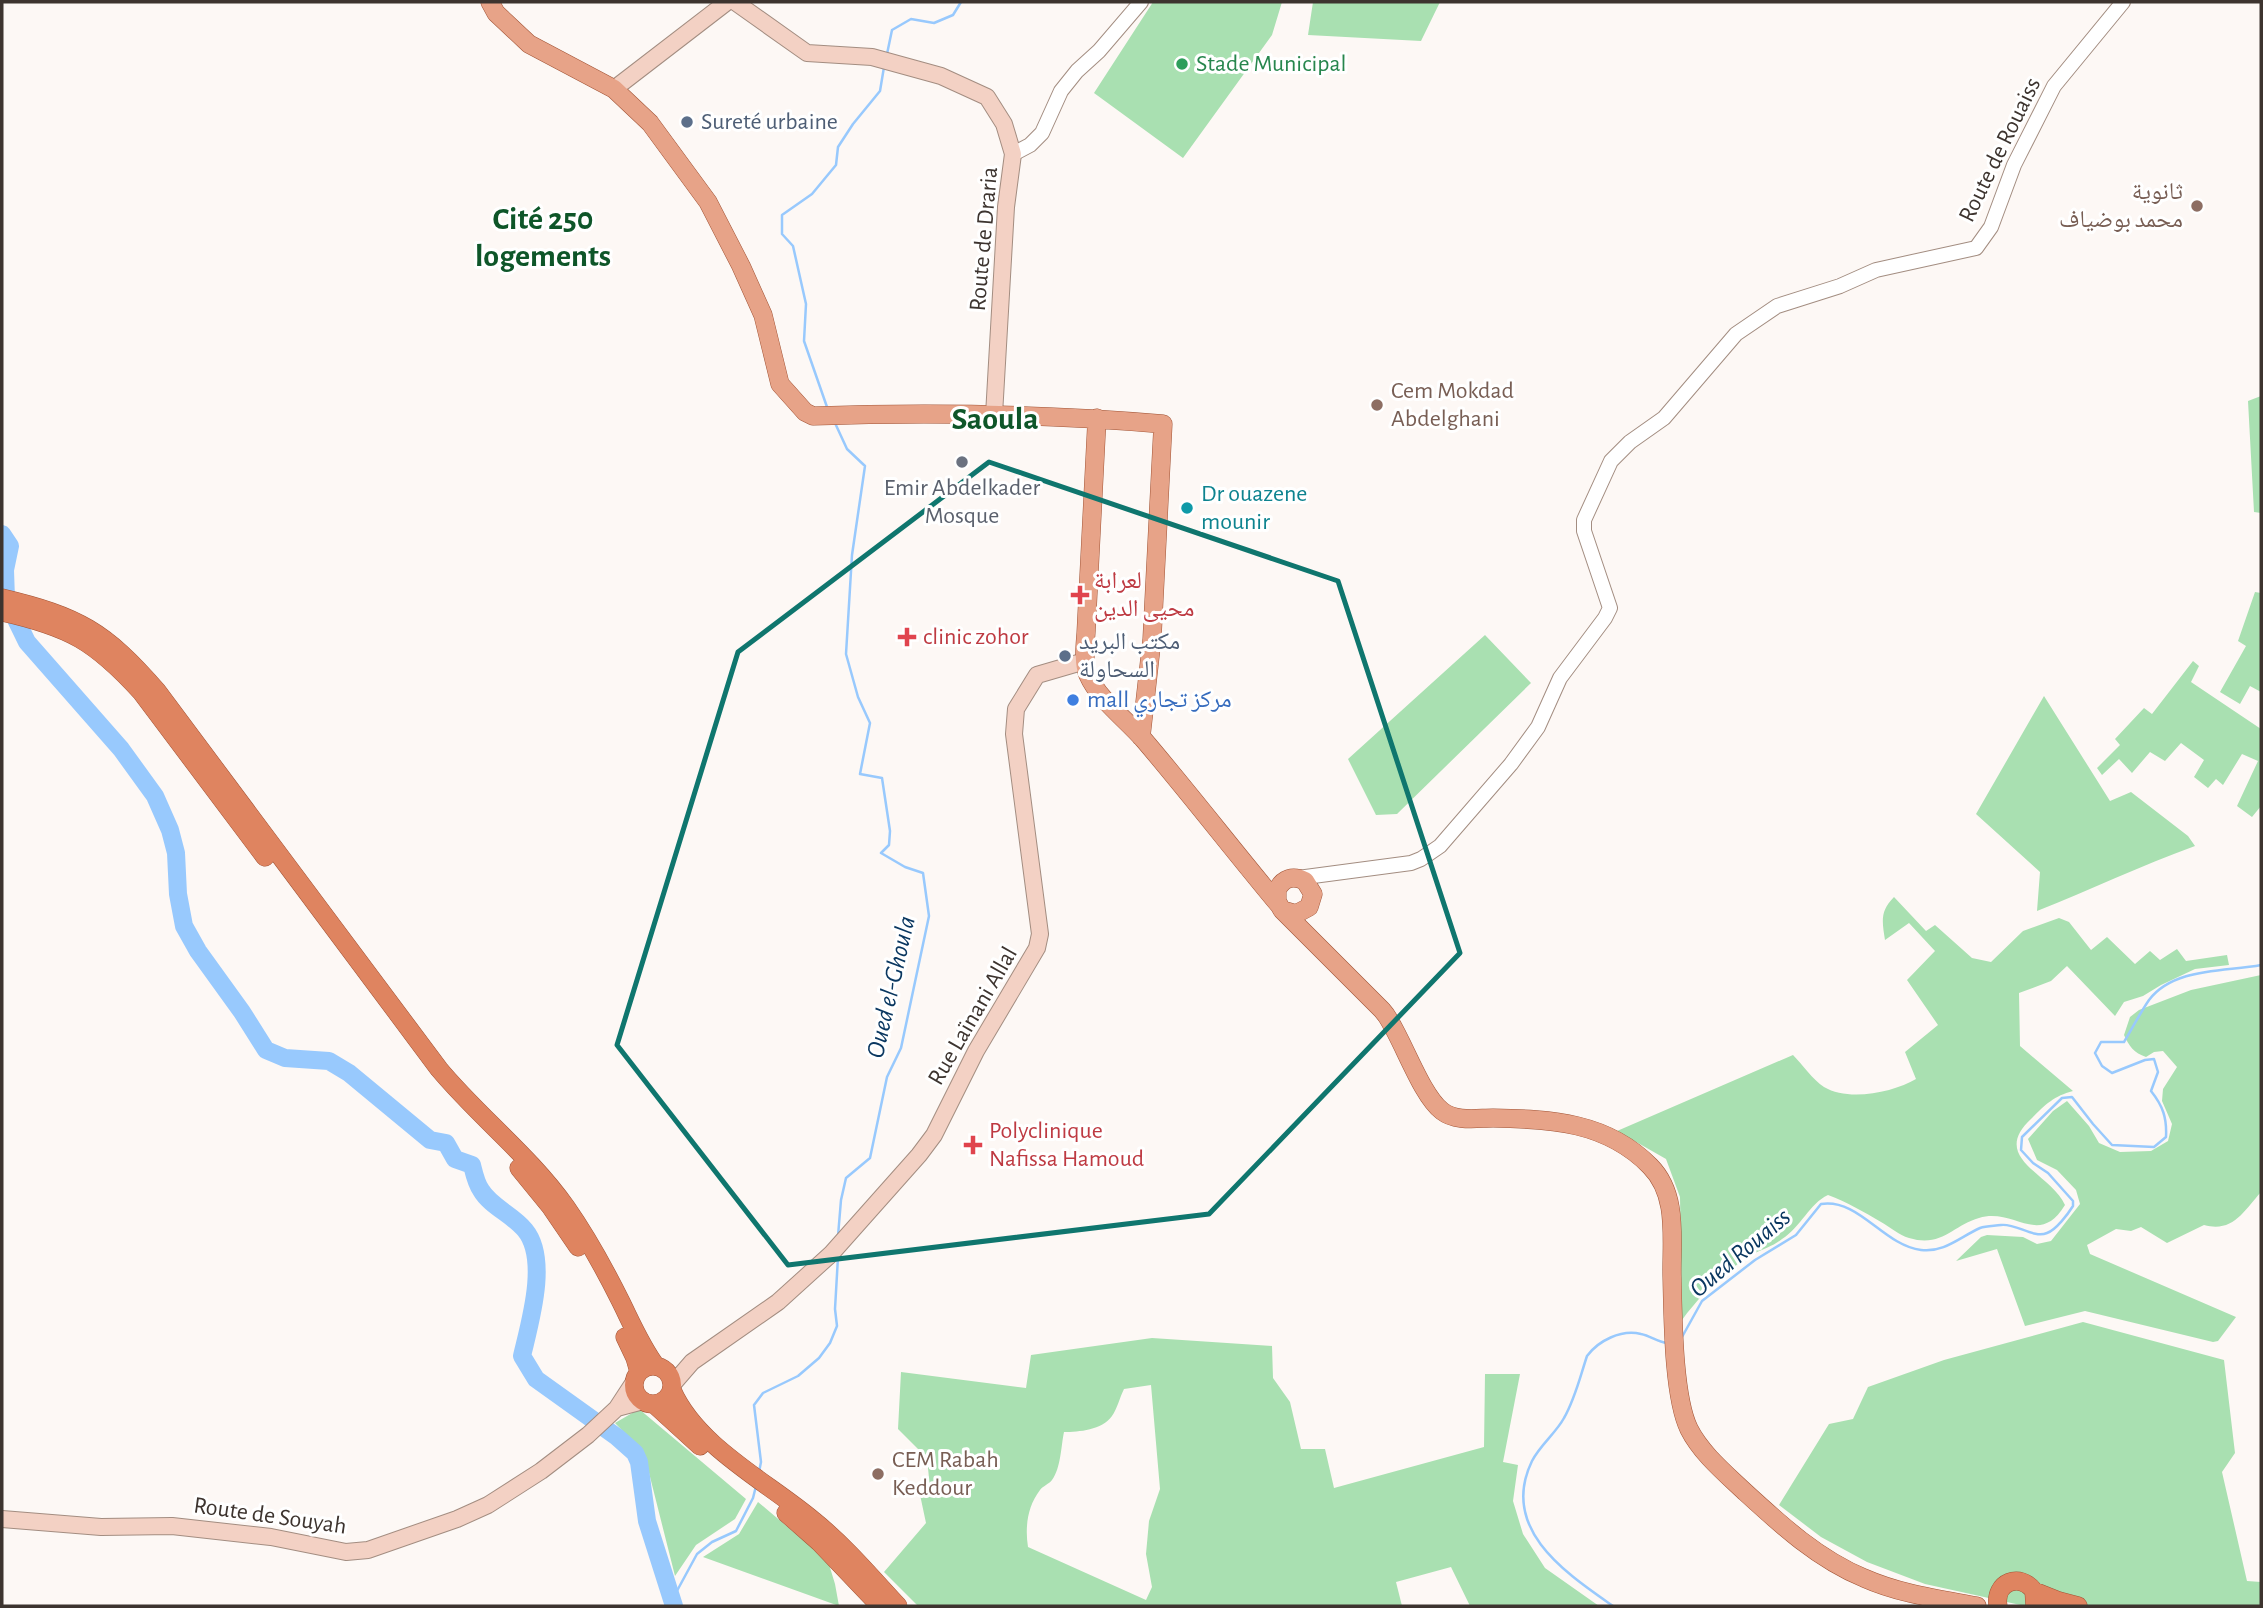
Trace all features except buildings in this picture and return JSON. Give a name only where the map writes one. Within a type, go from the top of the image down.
[{"type":"highway","points":[[2,598],[40,614]]},
{"type":"highway","points":[[2,611],[73,619],[103,636],[126,656],[157,691],[439,1069],[478,1112],[533,1165],[566,1207],[594,1251],[645,1350],[648,1372],[636,1393],[769,1494],[823,1529],[898,1606]]},
{"type":"highway","points":[[648,1372],[669,1375],[672,1387],[691,1421],[739,1471]]},
{"type":"highway","points":[[648,1403],[663,1402],[672,1387]]},
{"type":"highway","points":[[769,1494],[880,1606]]},
{"type":"highway","points":[[1998,1606],[1998,1593],[2007,1582],[2020,1580],[2026,1582],[2035,1598],[2052,1599],[2078,1606]]},
{"type":"main road","points":[[490,2],[496,13],[529,44],[614,89],[650,123],[708,202],[763,315],[780,384],[805,412],[813,416],[994,415],[1097,418],[1163,424],[1152,639],[1141,737]]},
{"type":"main road","points":[[614,89],[727,2]]},
{"type":"main road","name":"Route de Draria","points":[[735,2],[807,53],[873,57],[941,76],[987,97],[1004,124],[1013,154],[1006,207],[994,415]]},
{"type":"main road","points":[[1097,418],[1085,661],[1088,674],[1099,691],[1141,737],[1281,908],[1386,1015],[1428,1094],[1441,1111],[1457,1118],[1546,1119],[1577,1125],[1598,1132],[1633,1150],[1652,1168],[1663,1183],[1671,1210],[1674,1315],[1681,1402],[1688,1427],[1697,1443],[1726,1475],[1787,1531],[1836,1565],[1864,1579],[1920,1595],[1977,1606]]},
{"type":"main road","name":"Rue Laïnani Allal","points":[[692,1362],[778,1301],[831,1254],[934,1135],[976,1051],[1037,948],[1040,934],[1014,734],[1016,709],[1037,675],[1085,661]]},
{"type":"main road","points":[[1256,878],[1293,878],[1308,883],[1313,896],[1317,929],[1336,964]]},
{"type":"main road","points":[[1293,878],[1277,890],[1281,908],[1291,914],[1301,913],[1309,907],[1313,896]]},
{"type":"main road","points":[[648,1372],[692,1362]]},
{"type":"main road","points":[[672,1387],[692,1362]]},
{"type":"main road","name":"Route de Souyah","points":[[2,1519],[101,1527],[172,1526],[271,1537],[346,1552],[368,1550],[446,1523],[488,1505],[541,1471],[588,1435],[617,1408],[648,1372]]},
{"type":"main road","name":"Route de Souyah","points":[[617,1408],[648,1403]]},
{"type":"street","points":[[1013,154],[1030,145],[1042,133],[1061,91],[1140,2]]},
{"type":"street","name":"Route de Rouaiss","points":[[1324,875],[1401,865],[1421,859],[1440,846],[1511,764],[1538,727],[1560,678],[1610,608],[1584,531],[1584,520],[1611,461],[1630,442],[1664,418],[1736,334],[1777,306],[1840,286],[1876,270],[1976,248],[1991,227],[2014,165],[2054,86],[2123,2]]},
{"type":"street","points":[[1293,878],[1324,875]]},
{"type":"street","points":[[1313,896],[1324,875]]},
{"type":"highlighted area","points":[[989,462],[1338,581],[1460,953],[1209,1214],[788,1265],[617,1045],[738,652]]},
{"type":"green space","name":"Stade Municipal","points":[[1153,2],[1282,2],[1272,35],[1183,158],[1094,93]]},
{"type":"green space","points":[[1313,2],[1440,2],[1421,41],[1308,35]]},
{"type":"green space","points":[[2261,396],[2261,513],[2254,512],[2248,401]]},
{"type":"green space","points":[[2255,592],[2261,593],[2261,692],[2250,686],[2240,704],[2220,692],[2246,646],[2238,641]]},
{"type":"green space","points":[[1485,635],[1531,683],[1397,814],[1376,815],[1348,759]]},
{"type":"green space","points":[[2193,661],[2199,666],[2191,682],[2261,729],[2261,806],[2252,817],[2237,806],[2258,761],[2242,754],[2223,785],[2216,779],[2208,788],[2194,777],[2204,760],[2181,743],[2165,761],[2150,752],[2132,773],[2119,759],[2102,775],[2097,768],[2120,745],[2115,739],[2144,708],[2152,714]]},
{"type":"green space","points":[[2044,696],[2110,801],[2131,792],[2188,836],[2195,846],[2037,911],[2040,872],[1976,814]]},
{"type":"green space","points":[[1894,897],[1926,931],[1935,925],[1972,958],[1991,962],[2023,931],[2059,918],[2069,922],[2091,950],[2107,937],[2135,964],[2150,951],[2160,960],[2177,949],[2186,961],[2227,955],[2229,965],[2195,969],[2143,996],[2124,1002],[2115,1016],[2067,966],[2051,981],[2019,993],[2020,1046],[2073,1091],[2055,1098],[2032,1118],[2020,1132],[2017,1144],[2019,1155],[2058,1194],[2065,1205],[2046,1224],[2025,1224],[1992,1216],[1970,1221],[1939,1238],[1920,1240],[1902,1235],[1828,1195],[1815,1204],[1795,1228],[1776,1244],[1753,1254],[1723,1275],[1682,1320],[1680,1197],[1666,1159],[1617,1131],[1793,1055],[1824,1087],[1846,1094],[1884,1091],[1916,1079],[1905,1052],[1938,1025],[1907,980],[1935,951],[1909,923],[1885,940],[1883,917],[1886,907]]},
{"type":"green space","points":[[2261,975],[2261,1192],[2237,1219],[2223,1226],[2204,1225],[2167,1243],[2141,1227],[2131,1231],[2116,1229],[2087,1245],[2090,1254],[2236,1317],[2218,1341],[2213,1342],[2085,1311],[2025,1326],[1997,1249],[1956,1261],[1981,1237],[1987,1235],[2023,1237],[2037,1244],[2051,1241],[2080,1204],[2076,1190],[2057,1170],[2037,1160],[2028,1139],[2053,1111],[2067,1101],[2089,1126],[2099,1143],[2120,1152],[2151,1151],[2168,1141],[2172,1124],[2162,1101],[2163,1089],[2177,1067],[2163,1051],[2146,1057],[2132,1049],[2124,1035],[2130,1017],[2139,1010],[2191,990]]},
{"type":"green space","points":[[2083,1322],[2224,1360],[2235,1453],[2222,1472],[2247,1581],[2261,1582],[2261,1606],[2025,1606],[1925,1584],[1867,1562],[1821,1537],[1779,1505],[1829,1424],[1853,1419],[1868,1387],[1944,1360]]},
{"type":"green space","points":[[1152,1338],[1272,1346],[1273,1378],[1290,1402],[1301,1449],[1325,1449],[1334,1488],[1484,1447],[1485,1374],[1520,1374],[1503,1462],[1518,1465],[1513,1501],[1523,1534],[1545,1568],[1599,1606],[1470,1606],[1451,1567],[1396,1582],[1402,1606],[918,1606],[884,1572],[926,1523],[919,1490],[930,1488],[927,1458],[898,1429],[901,1372],[1026,1388],[1031,1355]],"holes":[[[1151,1385],[1160,1489],[1149,1521],[1146,1554],[1152,1587],[1146,1600],[1028,1547],[1027,1525],[1030,1510],[1040,1490],[1055,1475],[1064,1432],[1090,1429],[1108,1421],[1124,1389]]]},
{"type":"green space","points":[[639,1409],[746,1499],[735,1519],[696,1545],[675,1576],[644,1453],[615,1423]]},
{"type":"green space","points":[[758,1502],[828,1561],[839,1606],[703,1557],[739,1534]]},
{"type":"waterway","name":"Oued el-Ghoula","points":[[887,54],[892,30],[911,19],[934,23],[953,15],[961,2]]},
{"type":"waterway","name":"Oued el-Ghoula","points":[[827,407],[804,341],[806,304],[793,246],[782,234],[782,215],[812,194],[836,165],[838,147],[880,91],[884,67]]},
{"type":"waterway","name":"Oued el-Ghoula","points":[[835,423],[847,449],[865,466],[852,555],[846,654],[858,697],[870,723],[860,774],[882,778],[890,831],[889,845],[881,853],[905,867],[923,873],[929,916],[901,1048],[887,1077],[870,1158],[846,1178],[838,1236]]},
{"type":"waterway","points":[[2,534],[10,546],[5,570],[6,599],[27,642],[121,749],[155,796],[170,830],[176,853],[178,894],[184,926],[198,951],[266,1050],[285,1058],[329,1061],[349,1073],[430,1140],[446,1143],[455,1159],[472,1165],[485,1196],[525,1230],[532,1242],[537,1274],[533,1309],[522,1356],[536,1379],[635,1453],[639,1462],[647,1521],[674,1606]]},
{"type":"waterway","name":"Oued Rouaiss","points":[[1682,1337],[1702,1301],[1755,1260],[1796,1235],[1821,1204],[1835,1204],[1847,1208],[1895,1240],[1921,1250],[1945,1247],[1987,1226],[2007,1225],[2036,1234],[2050,1231],[2068,1213],[2073,1201],[2048,1173],[2033,1163],[2021,1150],[2022,1137],[2062,1098],[2072,1097],[2112,1145],[2154,1147],[2166,1137],[2165,1118],[2151,1091],[2158,1072],[2154,1059],[2112,1073],[2102,1066],[2095,1053],[2101,1042],[2124,1042],[2149,1000],[2172,982],[2201,973],[2261,965]]},
{"type":"waterway","name":"Oued el-Ghoula","points":[[759,1472],[761,1462],[754,1405],[763,1393],[798,1376],[819,1358],[830,1343],[837,1326],[835,1309],[838,1257]]},
{"type":"waterway","name":"Oued Rouaiss","points":[[1613,1606],[1576,1579],[1542,1547],[1524,1508],[1524,1485],[1535,1455],[1568,1411],[1587,1356],[1592,1351],[1604,1341],[1626,1333],[1641,1334],[1667,1343]]},
{"type":"waterway","name":"Oued el-Ghoula","points":[[672,1600],[697,1554],[712,1542],[736,1531],[753,1498],[756,1486]]},
{"type":"place","name":"Stade Municipal","points":[[1182,64]]},
{"type":"place","name":"Sureté urbaine","points":[[687,122]]},
{"type":"place","name":"ثانوية محمد بوضياف","points":[[2197,206]]},
{"type":"place","name":"Cem Mokdad Abdelghani","points":[[1377,405]]},
{"type":"place","name":"Emir Abdelkader Mosque","points":[[962,462]]},
{"type":"place","name":"Dr ouazene mounir","points":[[1187,508]]},
{"type":"place","name":"لعرابة محيى الدين","points":[[1080,595]]},
{"type":"place","name":"clinic zohor","points":[[907,637]]},
{"type":"place","name":"مكتب البريد السحاولة","points":[[1065,656]]},
{"type":"place","name":"mall مركز تجاري","points":[[1073,700]]},
{"type":"place","name":"Polyclinique Nafissa Hamoud","points":[[973,1145]]},
{"type":"place","name":"CEM Rabah Keddour","points":[[878,1474]]},
{"type":"district","name":"Cité 250 logements","points":[[543,238]]},
{"type":"district","name":"Saoula","points":[[995,419]]}]
